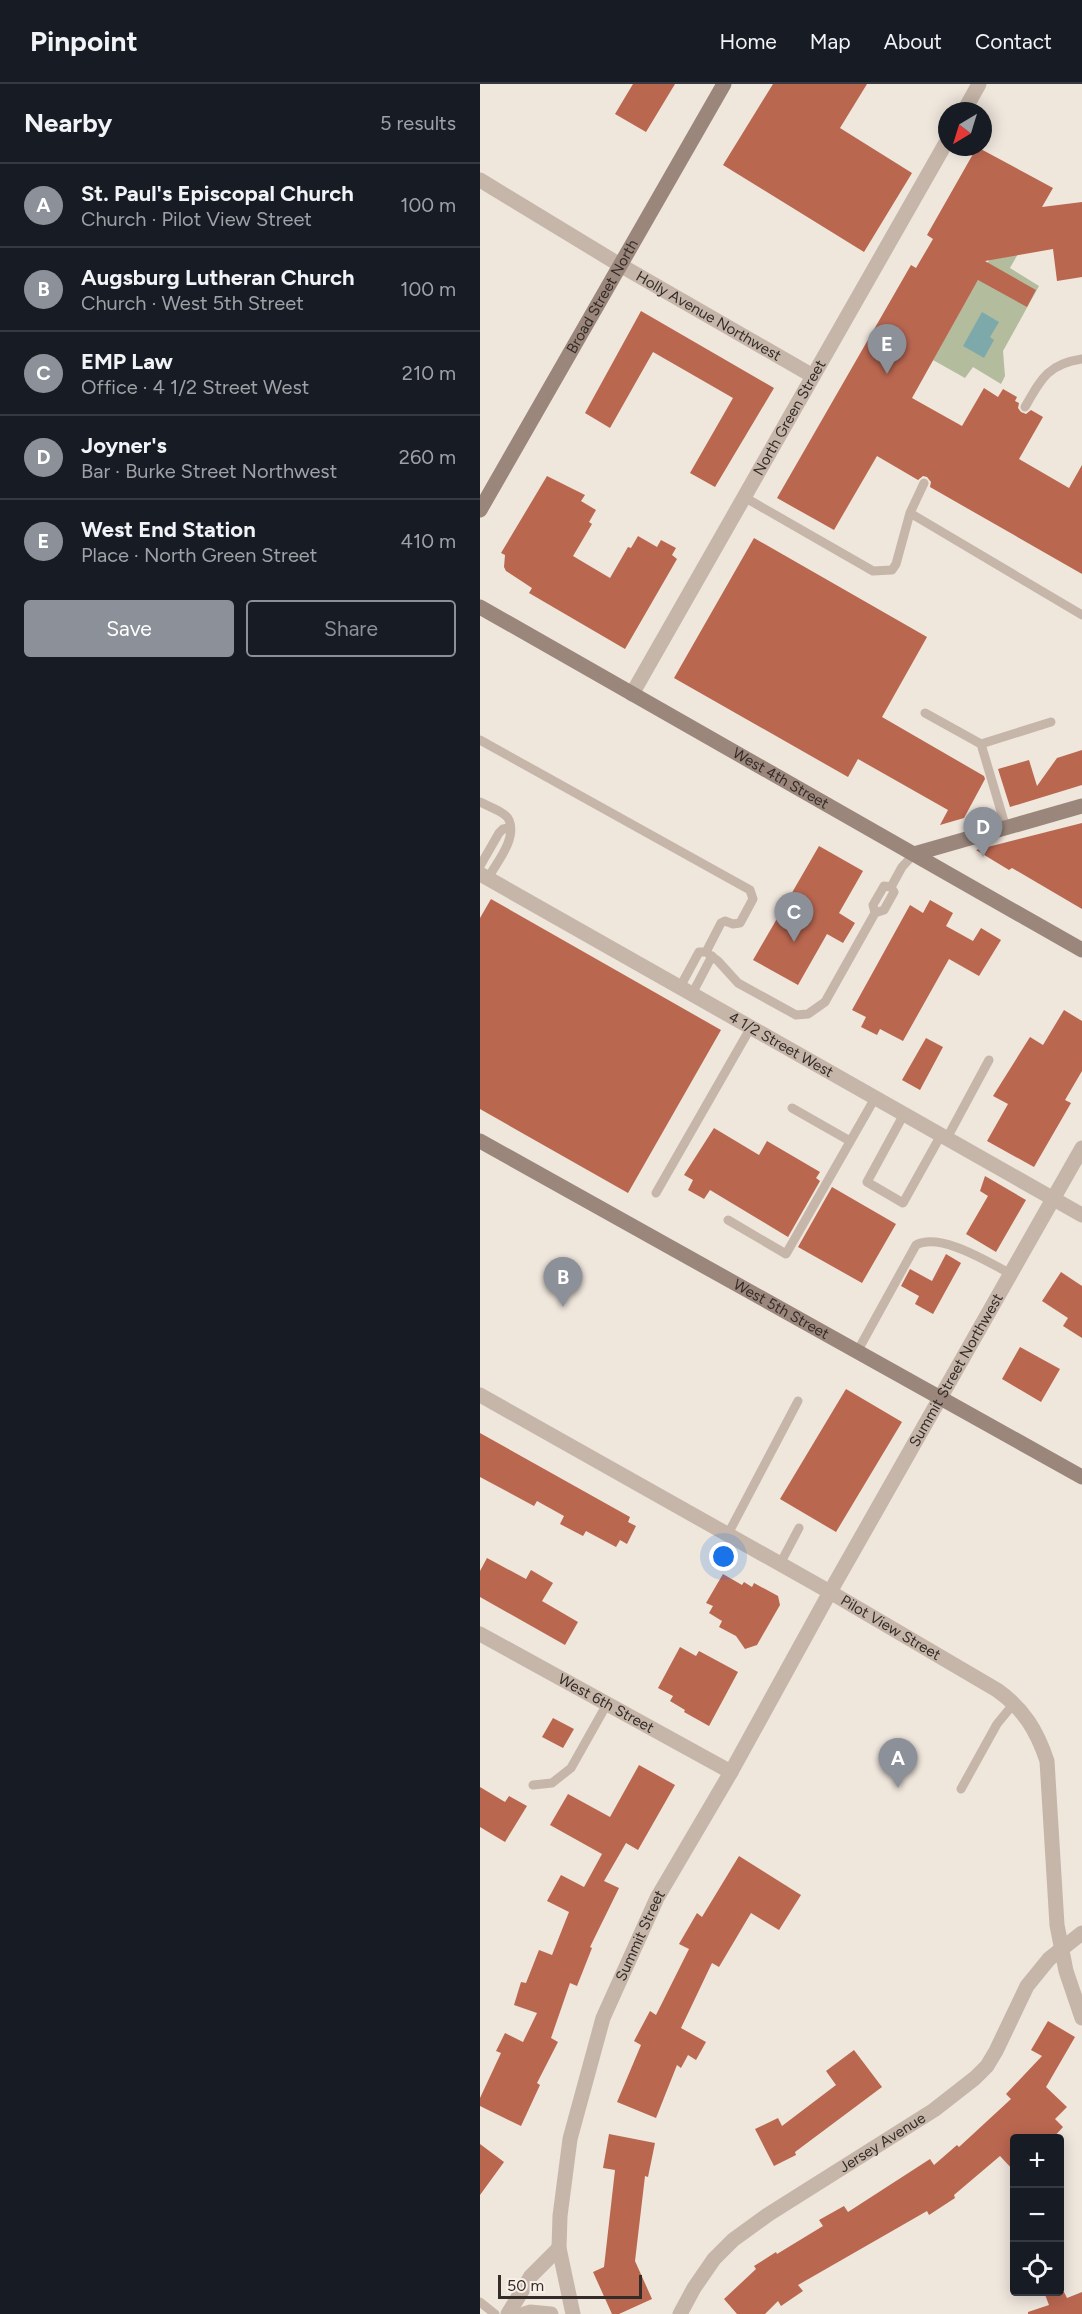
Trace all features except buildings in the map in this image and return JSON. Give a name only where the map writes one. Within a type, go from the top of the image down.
[{"type":"street","name":"Broad Street North","points":[[480,510],[724,84]]},
{"type":"street","points":[[969,102],[980,84]]},
{"type":"street","name":"North Green Street","points":[[632,694],[938,156]]},
{"type":"street","name":"Holly Avenue Northwest","points":[[480,180],[620,265],[813,376]]},
{"type":"street","name":"West 4th Street","points":[[480,607],[1082,950]]},
{"type":"street","points":[[914,854],[1082,806]]},
{"type":"street","name":"4 1/2 Street West","points":[[483,872],[1082,1215]]},
{"type":"street","name":"West 5th Street","points":[[480,1141],[1081,1475]]},
{"type":"street","name":"Summit Street Northwest","points":[[830,1592],[1082,1148]]},
{"type":"street","name":"Pilot View Street","points":[[480,1395],[830,1592],[1015,1702],[1028,1717],[1041,1742],[1047,1761],[1060,1948],[1082,2018]]},
{"type":"street","name":"Summit Street","points":[[573,2314],[559,2248],[570,2139],[603,2018],[657,1898],[731,1772],[830,1592]]},
{"type":"street","name":"West 6th Street","points":[[480,1634],[731,1772]]},
{"type":"street","name":"Jersey Avenue","points":[[680,2314],[714,2259],[733,2240],[769,2214],[934,2110],[975,2078],[987,2066],[996,2051],[1027,1986],[1060,1948],[1082,1933]]},
{"type":"street","points":[[508,2314],[531,2276],[559,2248]]},
{"type":"street","points":[[524,2314],[530,2312],[551,2314]]},
{"type":"lane","points":[[1025,407],[1052,368],[1064,362],[1082,359]]},
{"type":"lane","points":[[744,497],[873,571],[892,570],[896,564],[910,513],[924,483]]},
{"type":"lane","points":[[910,513],[1082,615]]},
{"type":"lane","points":[[926,713],[981,744],[1006,828]]},
{"type":"lane","points":[[981,744],[1051,722]]},
{"type":"lane","points":[[480,740],[750,890],[753,899],[740,922],[721,923],[686,990]]},
{"type":"lane","points":[[480,802],[510,821],[511,834],[510,839],[483,872]]},
{"type":"lane","points":[[483,872],[499,833],[509,828]]},
{"type":"lane","points":[[705,953],[738,983],[796,1015],[808,1014],[825,1002],[875,913],[884,910],[894,892],[891,887],[902,867],[914,854]]},
{"type":"lane","points":[[656,1193],[751,1027]]},
{"type":"lane","points":[[904,1114],[867,1182],[903,1203],[989,1060]]},
{"type":"lane","points":[[728,1220],[786,1254],[875,1098]]},
{"type":"lane","points":[[792,1107],[850,1141]]},
{"type":"lane","points":[[857,1352],[916,1245],[924,1241],[941,1243],[974,1254],[1011,1274]]},
{"type":"lane","points":[[728,1534],[798,1401]]},
{"type":"lane","points":[[780,1564],[799,1528]]},
{"type":"lane","points":[[961,1789],[997,1724],[1015,1702]]},
{"type":"lane","points":[[533,1785],[552,1783],[571,1768],[607,1704]]},
{"type":"lane","points":[[480,2302],[495,2314]]},
{"type":"green space","points":[[1001,239],[1023,245],[1010,268],[1039,286],[1003,351],[1005,376],[1001,384],[973,367],[965,378],[933,360]]},
{"type":"water","points":[[982,312],[999,322],[990,337],[994,340],[984,358],[963,346]]},
{"type":"place","name":"West End Station","points":[[887,374]]},
{"type":"place","name":"Joyner's","points":[[983,857]]},
{"type":"place","name":"EMP Law","points":[[794,942]]},
{"type":"place","name":"Augsburg Lutheran Church","points":[[563,1307]]},
{"type":"place","name":"St. Paul's Episcopal Church","points":[[898,1788]]}]
